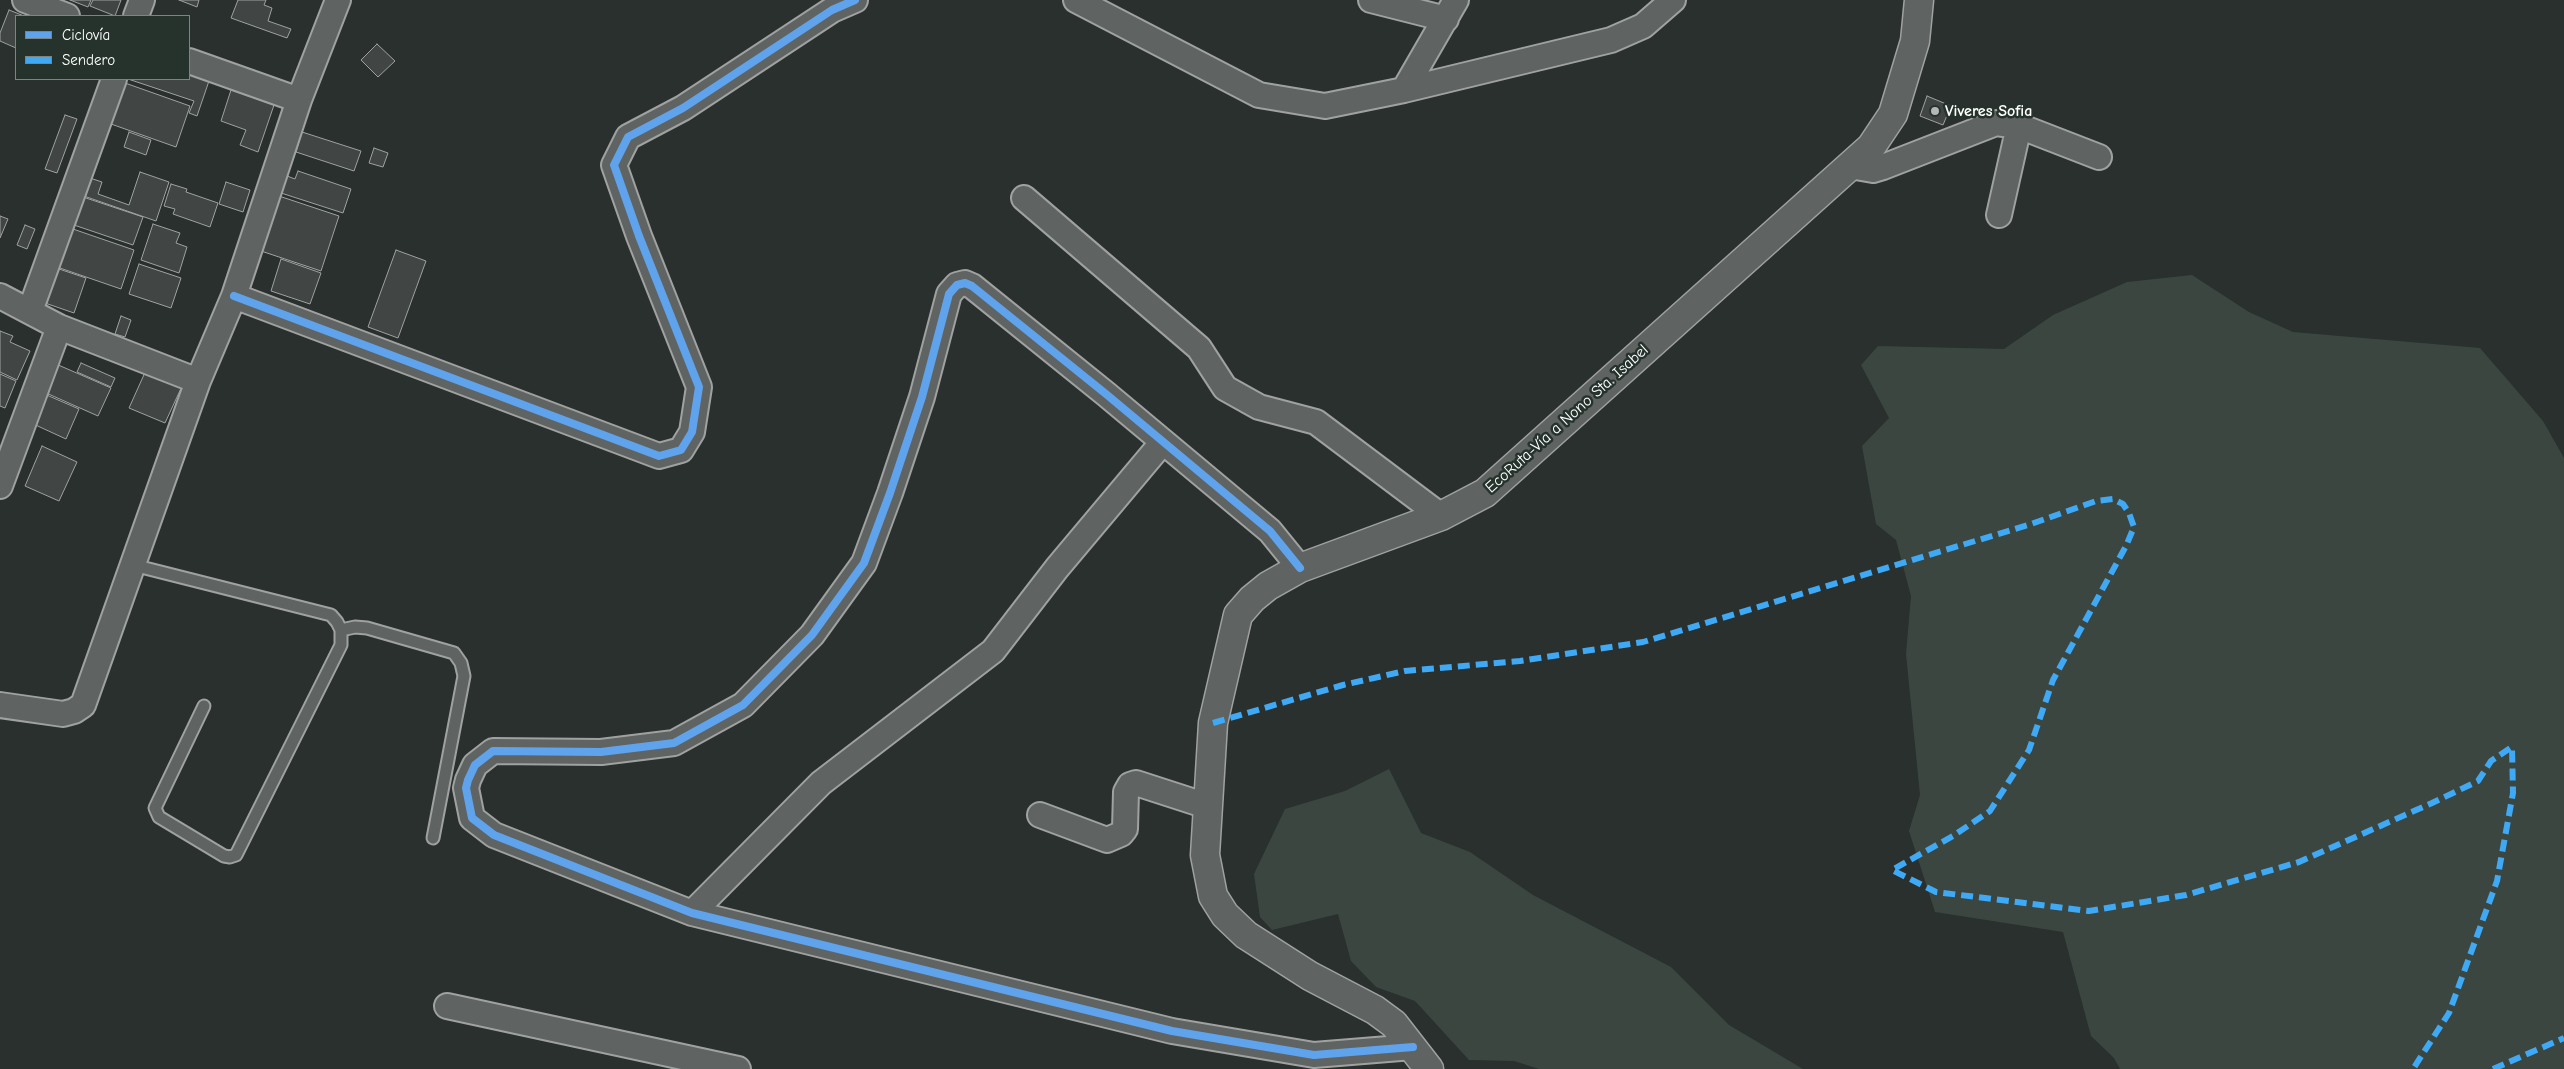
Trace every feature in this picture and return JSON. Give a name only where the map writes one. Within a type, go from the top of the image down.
[{"type":"main road","name":"EcoRuta-Vía a Nono Sta. Isabel","points":[[1429,1069],[1394,1024],[1376,1010],[1310,976],[1246,936],[1225,914],[1213,896],[1205,854],[1213,723],[1238,615],[1252,599],[1268,586],[1300,568],[1441,516],[1485,493],[1850,166],[1871,147],[1893,114],[1915,41],[1919,0]]},
{"type":"street","points":[[25,0],[65,15]]},
{"type":"street","points":[[136,15],[142,0]]},
{"type":"street","points":[[0,706],[63,714],[74,711],[83,704],[198,380],[234,296],[299,100],[338,0]]},
{"type":"street","points":[[234,296],[659,456],[681,450],[692,432],[699,388],[638,236],[614,165],[628,137],[683,108],[832,10],[855,0]]},
{"type":"street","points":[[1076,0],[1259,95],[1325,106],[1404,90],[1611,40],[1642,26],[1664,3]]},
{"type":"street","points":[[1371,0],[1451,9],[1404,90]]},
{"type":"street","points":[[190,61],[299,100]]},
{"type":"street","points":[[30,311],[114,80]]},
{"type":"street","points":[[1850,166],[1873,170],[1996,123],[2019,126],[2100,157]]},
{"type":"street","points":[[1999,215],[2019,126]]},
{"type":"street","points":[[1024,198],[1199,348],[1225,388],[1259,407],[1316,422],[1441,516]]},
{"type":"street","points":[[1300,568],[1270,531],[972,286],[965,283],[957,286],[949,294],[922,397],[864,563],[812,635],[743,705],[674,743],[601,752],[493,750],[483,756],[470,772],[466,788],[472,818],[494,835],[692,912],[1172,1031],[1314,1054],[1413,1047]]},
{"type":"street","points":[[0,296],[59,327],[198,380]]},
{"type":"street","points":[[0,486],[59,327]]},
{"type":"street","points":[[692,912],[821,783],[993,651],[1058,568],[1162,443]]},
{"type":"street","points":[[1040,815],[1107,840],[1121,834],[1125,829],[1126,792],[1130,785],[1136,783],[1207,806]]},
{"type":"street","points":[[447,1006],[738,1069]]},
{"type":"lane","points":[[133,565],[331,615],[341,630],[341,645],[236,855],[230,857],[224,856],[159,817],[155,808],[204,706]]},
{"type":"lane","points":[[341,630],[355,627],[367,628],[454,653],[461,663],[464,676],[433,838]]},
{"type":"shaded area","points":[[2192,275],[2249,312],[2293,332],[2480,348],[2543,421],[2564,458],[2564,1069],[2120,1069],[2114,1058],[2091,1036],[2063,932],[1935,912],[1909,831],[1920,795],[1906,654],[1911,596],[1896,540],[1876,524],[1862,446],[1889,418],[1861,365],[1878,346],[2004,349],[2053,315],[2127,282]]},
{"type":"shaded area","points":[[1389,769],[1421,833],[1470,852],[1533,895],[1671,967],[1729,1025],[1803,1069],[1539,1069],[1514,1061],[1469,1060],[1415,1001],[1376,987],[1351,961],[1338,914],[1272,930],[1260,917],[1254,874],[1285,809],[1345,791]]},
{"type":"building","points":[[70,0],[91,0],[88,7]]},
{"type":"building","points":[[93,0],[121,0],[115,15],[90,6]]},
{"type":"building","points":[[179,0],[199,0],[197,7]]},
{"type":"building","points":[[238,0],[266,0],[264,5],[272,8],[268,21],[291,29],[287,38],[231,18]]},
{"type":"building","points":[[9,10],[22,15],[15,15],[15,48],[0,41],[0,33]]},
{"type":"building","points":[[377,44],[395,61],[378,77],[361,60]]},
{"type":"building","points":[[190,71],[210,78],[197,116],[189,113],[194,101],[131,80],[190,80]]},
{"type":"building","points":[[125,83],[190,106],[176,147],[111,124]]},
{"type":"building","points":[[231,90],[274,105],[258,152],[240,145],[246,130],[221,121]]},
{"type":"building","name":"Viveres Sofia","points":[[1927,96],[1951,106],[1943,125],[1920,116]]},
{"type":"building","points":[[65,115],[77,119],[57,173],[45,169]]},
{"type":"building","points":[[129,132],[151,140],[146,155],[124,147]]},
{"type":"building","points":[[302,132],[361,151],[354,171],[296,152]]},
{"type":"building","points":[[374,148],[388,153],[383,167],[369,163]]},
{"type":"building","points":[[298,171],[351,189],[343,213],[281,193],[287,176],[295,179]]},
{"type":"building","points":[[140,172],[169,182],[156,221],[81,195],[87,177],[102,182],[98,194],[129,205]]},
{"type":"building","points":[[226,182],[250,190],[243,212],[219,204]]},
{"type":"building","points":[[171,184],[187,189],[186,192],[218,203],[210,227],[173,214],[175,209],[164,206]]},
{"type":"building","points":[[80,196],[143,217],[133,245],[71,224]]},
{"type":"building","points":[[279,196],[339,216],[321,271],[261,251]]},
{"type":"building","points":[[0,216],[8,219],[0,238]]},
{"type":"building","points":[[153,224],[180,233],[176,243],[187,247],[179,273],[141,260]]},
{"type":"building","points":[[25,225],[35,229],[27,249],[17,245]]},
{"type":"building","points":[[70,228],[134,250],[121,289],[57,267]]},
{"type":"building","points":[[396,250],[426,261],[398,338],[368,327]]},
{"type":"building","points":[[281,259],[321,273],[310,304],[271,291]]},
{"type":"building","points":[[139,264],[181,278],[171,308],[129,294]]},
{"type":"building","points":[[56,268],[86,278],[74,313],[45,303]]},
{"type":"building","points":[[121,316],[131,320],[125,337],[115,334]]},
{"type":"building","points":[[0,331],[13,336],[10,342],[30,351],[17,380],[0,372]]},
{"type":"building","points":[[81,363],[115,378],[111,387],[77,372]]},
{"type":"building","points":[[56,364],[111,388],[98,416],[44,392]]},
{"type":"building","points":[[147,368],[183,384],[165,423],[129,408]]},
{"type":"building","points":[[0,374],[16,381],[5,408],[0,406]]},
{"type":"building","points":[[42,393],[79,409],[66,439],[29,422]]},
{"type":"building","points":[[42,446],[77,462],[59,501],[25,486]]},
{"type":"marked path","points":[[1213,723],[1343,685],[1405,671],[1520,661],[1643,642],[2031,524],[2096,501],[2113,499],[2123,504],[2129,513],[2134,527],[2126,546],[2053,680],[2029,750],[1990,811],[1953,836],[1892,870],[1936,892],[2089,911],[2186,895],[2299,862],[2432,803],[2478,781],[2491,761],[2512,747],[2513,793],[2497,881],[2449,1013],[2413,1069]]},
{"type":"marked path","points":[[2493,1069],[2564,1038]]},
{"type":"cycle path","points":[[234,296],[659,456],[681,450],[692,432],[699,387],[639,236],[614,165],[628,137],[683,108],[832,10],[855,0]]},
{"type":"cycle path","points":[[1300,568],[1270,531],[1106,394],[972,286],[965,283],[957,285],[949,294],[922,397],[864,563],[812,635],[743,705],[674,743],[601,752],[493,751],[475,765],[468,780],[466,788],[472,818],[494,835],[692,913],[1172,1031],[1314,1055],[1413,1047]]},
{"type":"place","name":"Viveres Sofia","points":[[1935,111]]}]
